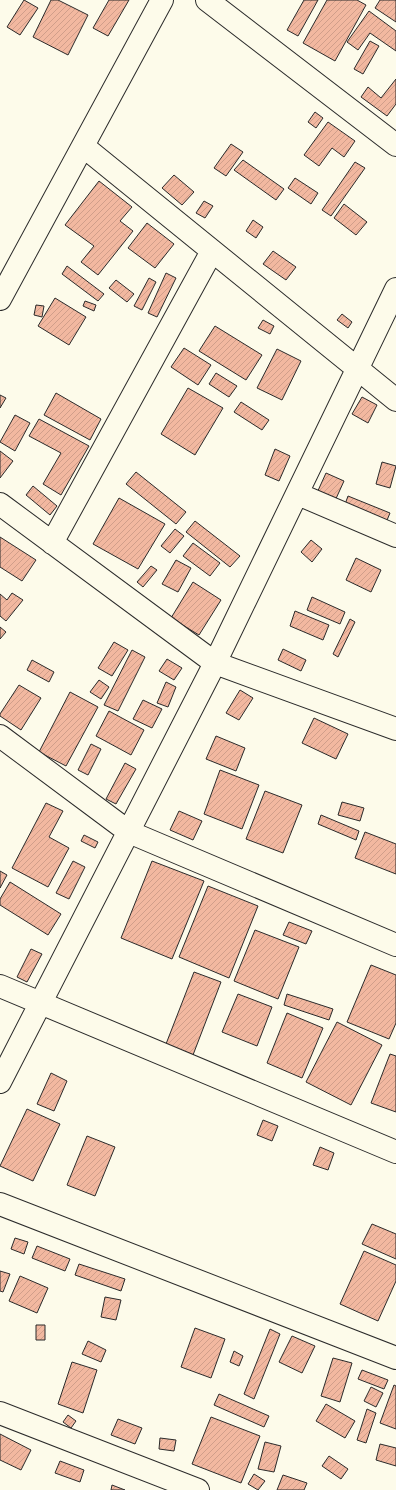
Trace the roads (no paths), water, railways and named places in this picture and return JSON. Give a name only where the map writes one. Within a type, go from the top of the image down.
[{"type":"street","points":[[0,299],[162,0]]},
{"type":"street","points":[[207,0],[396,145]]},
{"type":"street","points":[[83,146],[396,400]]},
{"type":"street","points":[[52,543],[212,251]]},
{"type":"street","points":[[0,1082],[215,663],[396,289]]},
{"type":"street","points":[[298,494],[396,536]]},
{"type":"street","points":[[0,504],[215,663],[396,729]]},
{"type":"street","points":[[0,736],[128,832],[396,945]]},
{"type":"street","points":[[0,986],[396,1152]]},
{"type":"street","points":[[0,1204],[396,1358]]},
{"type":"street","points":[[0,1413],[198,1490]]}]
